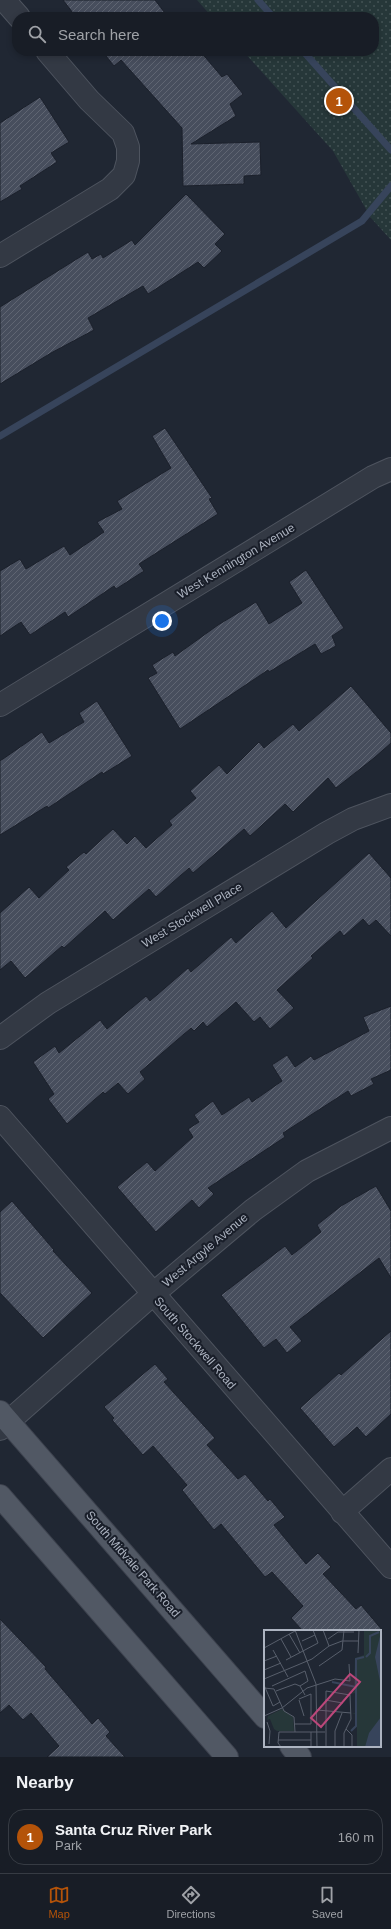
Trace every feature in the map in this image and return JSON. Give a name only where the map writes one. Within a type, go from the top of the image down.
[{"type":"main road","name":"South Midvale Park Road","points":[[3,1421],[264,1716]]},
{"type":"main road","points":[[0,1496],[227,1757]]},
{"type":"main road","points":[[292,1747],[300,1757]]},
{"type":"street","points":[[4,0],[15,12]]},
{"type":"street","points":[[0,256],[110,189],[136,161],[128,147],[123,133],[89,100],[51,56]]},
{"type":"street","name":"West Kennington Avenue","points":[[0,705],[373,477],[391,470]]},
{"type":"street","name":"West Stockwell Place","points":[[0,1038],[48,1003],[327,833],[353,820],[391,805]]},
{"type":"street","name":"South Stockwell Road","points":[[0,1117],[391,1568]]},
{"type":"street","name":"West Argyle Avenue","points":[[3,1421],[225,1232],[279,1190],[307,1171],[334,1156],[391,1128]]},
{"type":"street","points":[[342,1512],[391,1469]]},
{"type":"shaded area","points":[[197,0],[391,0],[391,240],[371,218],[333,151],[248,56],[379,56],[379,12],[208,12]]},
{"type":"building","points":[[63,0],[155,0],[164,12],[72,12]]},
{"type":"building","points":[[106,56],[204,56],[222,77],[227,74],[243,94],[230,104],[236,116],[191,144],[260,142],[261,175],[244,176],[244,184],[183,186],[182,128],[121,60],[114,66]]},
{"type":"building","points":[[40,97],[69,142],[51,153],[57,162],[20,186],[22,189],[0,202],[0,123]]},
{"type":"building","points":[[186,194],[225,234],[215,244],[222,251],[204,268],[198,262],[148,294],[143,286],[88,318],[94,330],[51,353],[0,384],[0,307],[88,252],[92,259],[101,254],[103,258],[132,240],[135,245]]},
{"type":"building","points":[[165,428],[212,498],[209,499],[218,514],[139,564],[144,571],[116,589],[114,586],[68,617],[65,612],[30,635],[21,622],[0,636],[0,571],[20,559],[26,569],[64,546],[70,555],[104,532],[97,522],[122,509],[117,501],[171,468],[152,436]]},
{"type":"building","points":[[306,570],[344,628],[332,636],[336,646],[321,654],[315,644],[269,672],[268,670],[180,729],[148,678],[157,673],[152,665],[173,652],[175,656],[218,625],[256,602],[269,624],[302,603],[289,582]]},
{"type":"building","points":[[351,686],[391,733],[391,743],[374,758],[336,788],[328,778],[293,812],[285,804],[250,836],[244,829],[193,873],[189,868],[156,897],[149,889],[113,920],[105,911],[64,948],[62,946],[25,978],[11,961],[0,970],[0,913],[29,887],[39,898],[69,870],[66,867],[84,852],[86,854],[113,829],[127,844],[135,836],[146,848],[172,825],[169,821],[196,798],[190,791],[219,765],[227,774],[259,742],[264,748],[293,724],[299,731]]},
{"type":"building","points":[[97,701],[132,756],[103,774],[102,772],[48,808],[47,806],[0,835],[0,761],[42,732],[49,743],[84,722],[79,713]]},
{"type":"building","points":[[369,853],[391,878],[391,936],[376,920],[369,926],[363,919],[344,936],[340,931],[311,956],[313,958],[277,990],[294,1008],[270,1029],[260,1017],[254,1022],[236,1002],[207,1027],[203,1022],[194,1031],[191,1028],[140,1072],[145,1079],[128,1094],[118,1083],[105,1094],[103,1092],[67,1124],[48,1099],[54,1094],[33,1062],[55,1046],[59,1053],[100,1020],[107,1029],[146,996],[150,1001],[188,968],[191,972],[231,937],[236,943],[272,911],[286,928]]},
{"type":"building","points":[[391,1006],[391,1070],[371,1079],[374,1084],[351,1096],[348,1091],[283,1133],[285,1137],[208,1188],[214,1194],[199,1208],[192,1200],[156,1232],[117,1187],[147,1162],[155,1171],[193,1137],[188,1129],[199,1122],[194,1115],[213,1101],[222,1115],[249,1097],[252,1102],[282,1081],[272,1065],[287,1055],[295,1067],[311,1056],[314,1060],[369,1031],[363,1017]]},
{"type":"building","points":[[376,1186],[391,1211],[391,1278],[379,1258],[290,1327],[302,1341],[287,1353],[276,1339],[264,1348],[221,1295],[285,1246],[292,1255],[321,1232],[317,1225],[341,1206]]},
{"type":"building","points":[[12,1201],[54,1250],[53,1251],[92,1293],[43,1338],[0,1293],[0,1212]]},
{"type":"building","points":[[391,1331],[391,1414],[366,1437],[357,1427],[334,1447],[300,1408],[339,1373],[341,1375]]},
{"type":"building","points":[[155,1364],[168,1379],[164,1382],[215,1438],[207,1445],[238,1479],[245,1474],[268,1501],[270,1499],[285,1517],[274,1525],[306,1564],[318,1553],[331,1567],[323,1574],[356,1609],[361,1605],[383,1631],[302,1630],[291,1618],[303,1606],[272,1572],[265,1577],[221,1524],[214,1530],[182,1490],[187,1485],[153,1446],[143,1455],[112,1420],[114,1418],[104,1407]]},
{"type":"building","points":[[0,1619],[46,1667],[45,1669],[92,1724],[98,1718],[110,1732],[106,1736],[125,1757],[47,1757],[59,1746],[31,1713],[23,1720],[9,1705],[0,1713]]},
{"type":"waterway","points":[[258,0],[269,12]]},
{"type":"waterway","points":[[307,56],[391,150]]},
{"type":"waterway","points":[[0,436],[362,221],[391,186]]},
{"type":"place","name":"Santa Cruz River Park","points":[[339,101]]}]
